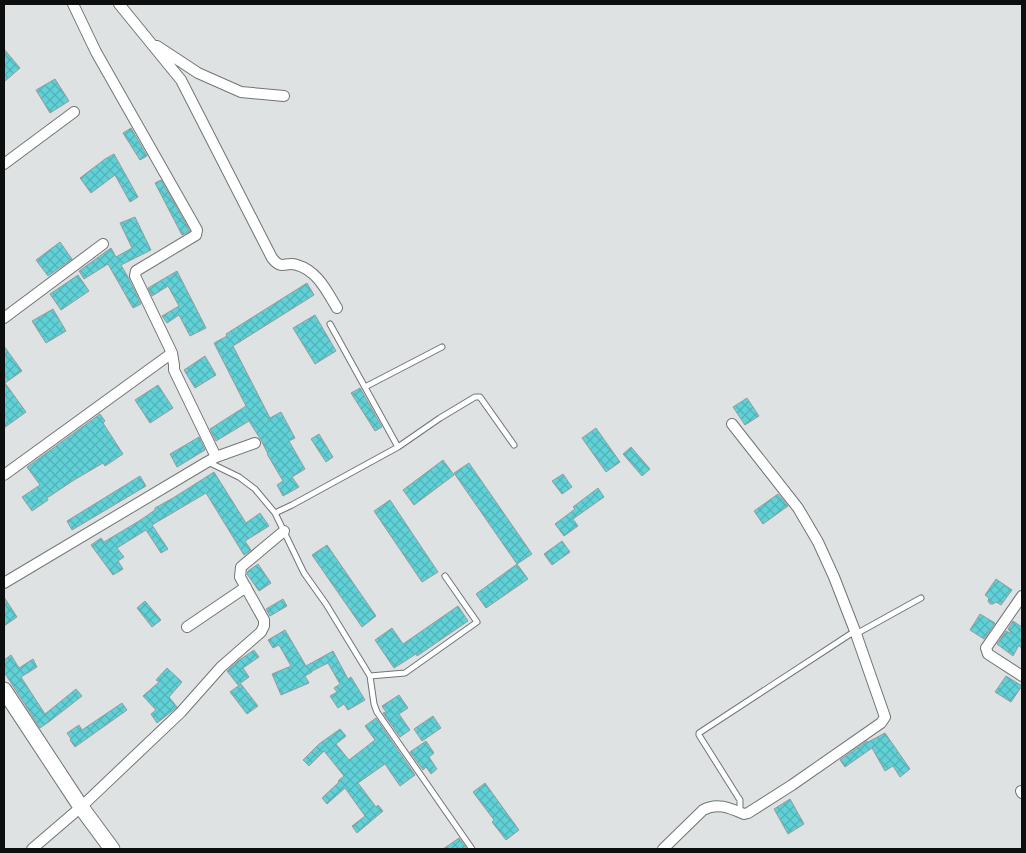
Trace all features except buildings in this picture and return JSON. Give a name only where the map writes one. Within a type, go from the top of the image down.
[{"type":"main road","points":[[4,690],[81,807],[112,849]]},
{"type":"street","points":[[73,4],[96,52],[197,230],[196,235],[136,271],[135,276],[172,353],[174,370],[212,459]]},
{"type":"street","points":[[119,4],[181,80],[272,258],[281,266],[299,265],[320,279],[337,308]]},
{"type":"street","points":[[148,39],[198,73],[241,92],[284,96]]},
{"type":"street","points":[[4,164],[74,112]]},
{"type":"street","points":[[4,318],[103,244]]},
{"type":"street","points":[[4,474],[172,353]]},
{"type":"street","points":[[663,849],[708,807],[721,806],[744,814],[753,811],[884,721],[885,717],[834,577],[818,542],[798,508],[732,424]]},
{"type":"street","points":[[4,583],[212,459],[255,443]]},
{"type":"street","points":[[32,849],[81,807],[182,712],[221,667],[261,632],[264,620],[240,577],[240,567],[284,531]]},
{"type":"street","points":[[187,627],[246,587]]},
{"type":"street","points":[[1022,596],[986,648],[988,654],[1022,676]]},
{"type":"lane","points":[[330,324],[398,446]]},
{"type":"lane","points":[[365,387],[442,347]]},
{"type":"lane","points":[[275,513],[398,446],[475,397],[480,398],[514,445]]},
{"type":"lane","points":[[212,459],[255,489],[275,513],[304,572],[370,676],[377,712],[472,849]]},
{"type":"lane","points":[[370,676],[405,673],[477,622],[445,576]]},
{"type":"lane","points":[[740,812],[740,800],[699,733],[855,633],[921,598]]}]
